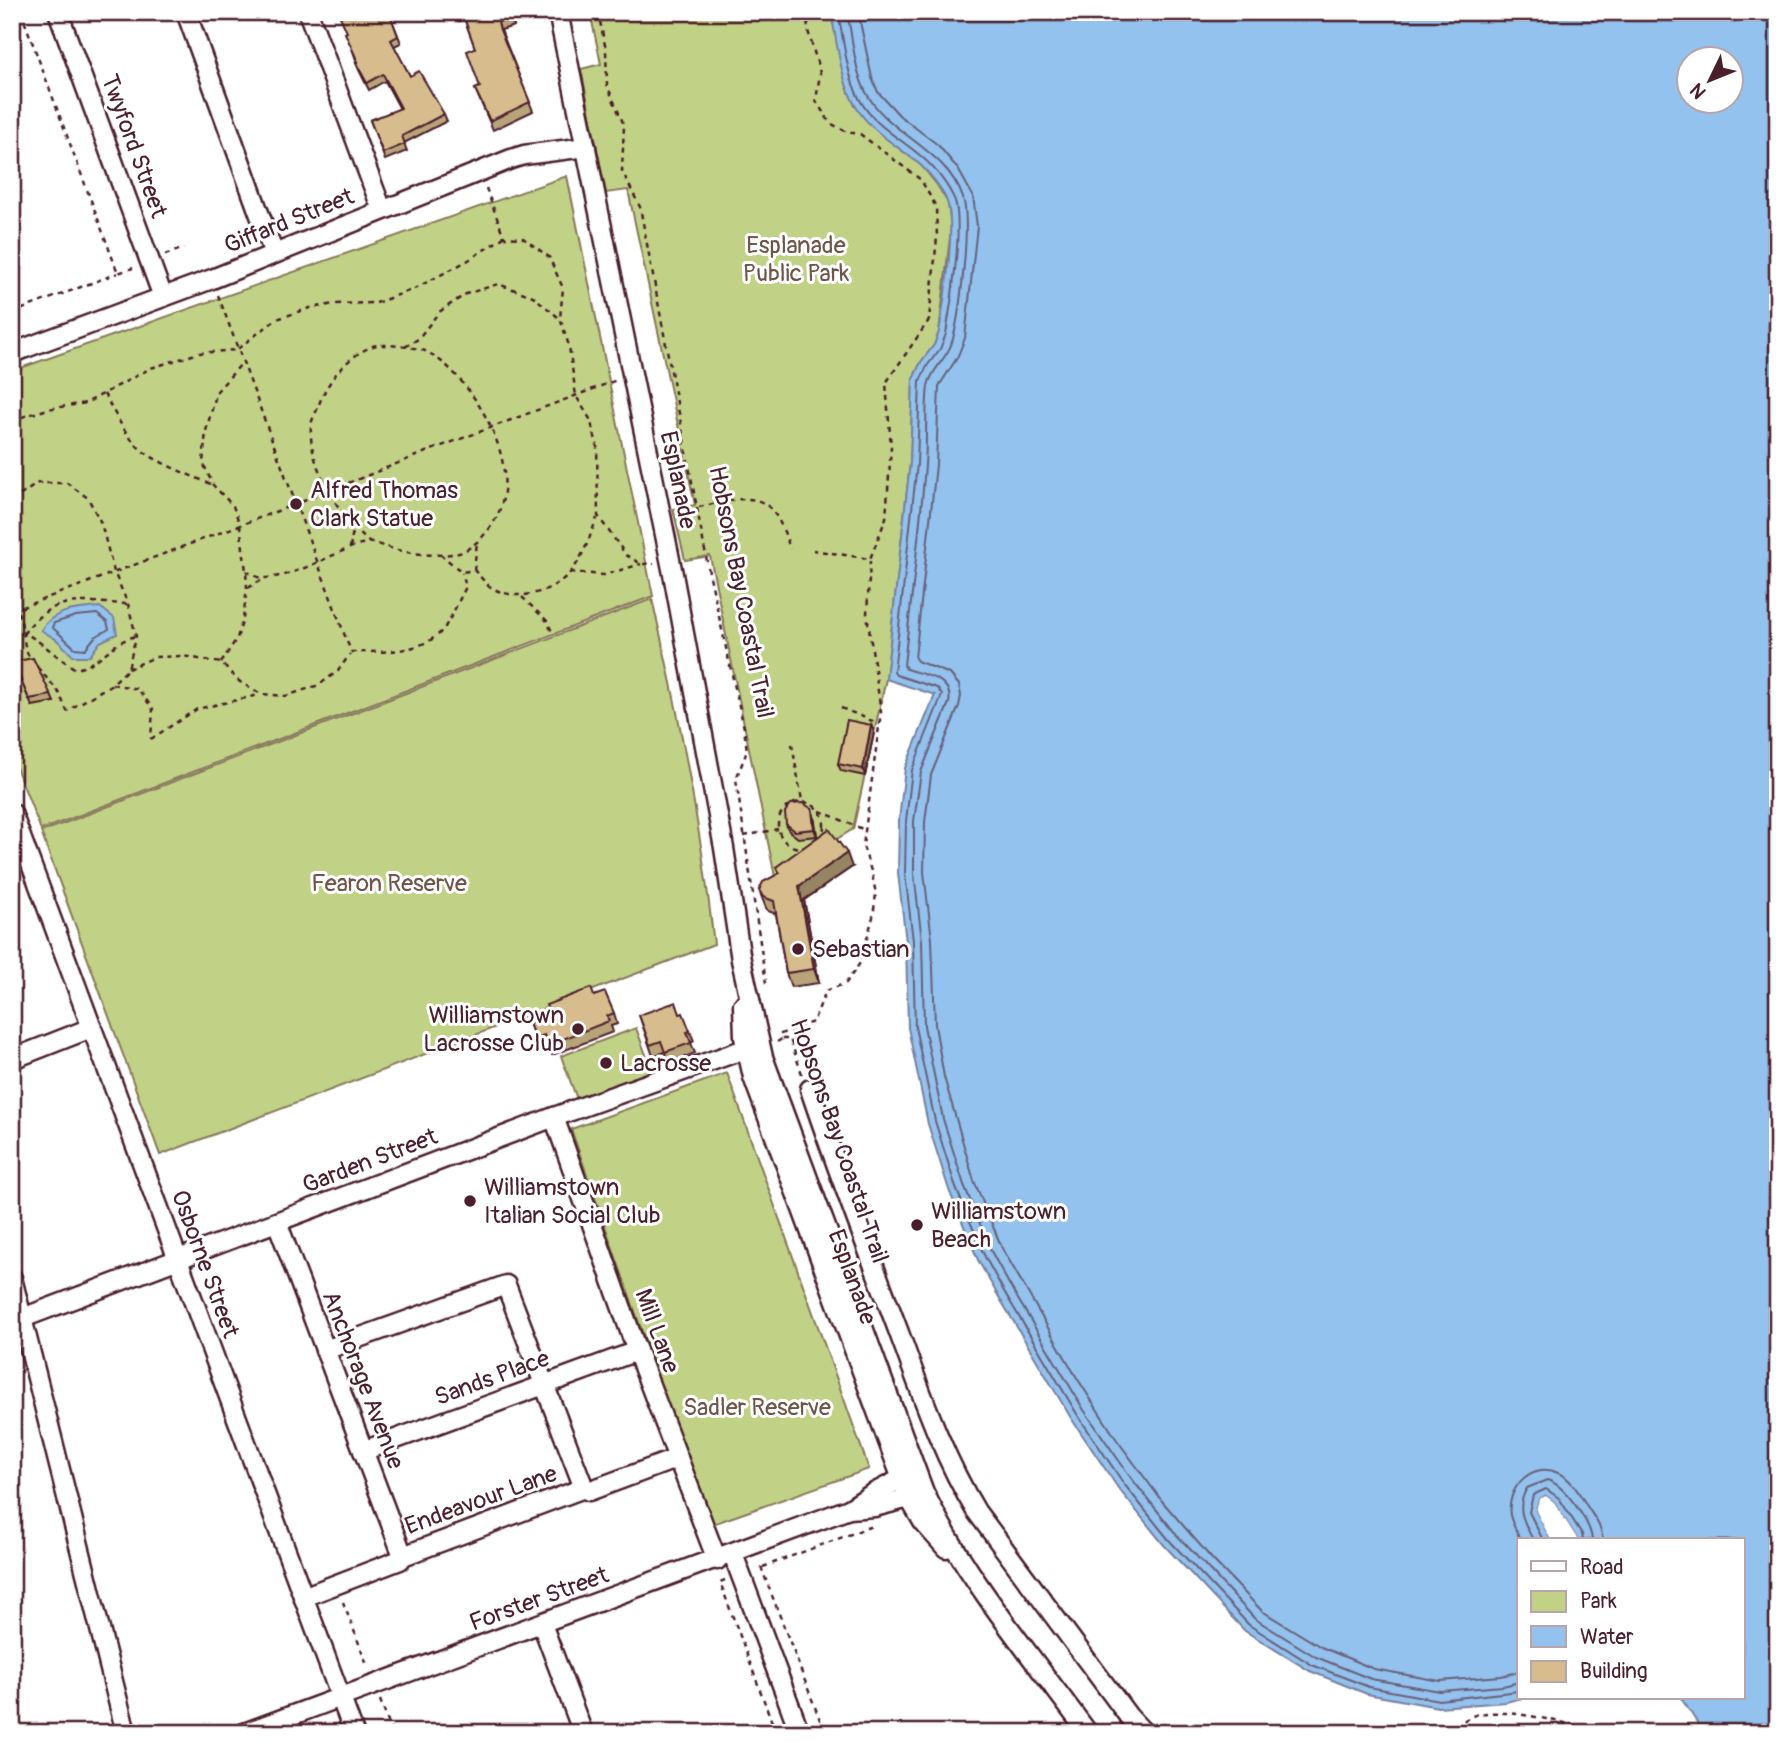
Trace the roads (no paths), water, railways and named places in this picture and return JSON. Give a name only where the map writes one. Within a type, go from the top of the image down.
[{"type":"street","name":"Twyford Street","points":[[58,12],[163,297]]},
{"type":"street","points":[[186,12],[274,254]]},
{"type":"street","points":[[308,12],[382,210]]},
{"type":"street","name":"Esplanade","points":[[558,12],[671,564],[724,848],[741,960],[760,1045],[758,1091],[923,1522],[980,1585],[1088,1733]]},
{"type":"street","name":"Giffard Street","points":[[12,353],[212,279],[524,155],[586,147]]},
{"type":"street","name":"Osborne Street","points":[[12,813],[354,1733]]},
{"type":"street","points":[[12,1059],[91,1028]]},
{"type":"street","name":"Garden Street","points":[[17,1320],[554,1117],[760,1045]]},
{"type":"street","name":"Hobsons Bay Coastal Trail","points":[[814,1080],[834,1161],[959,1483],[976,1511],[1129,1717],[1144,1733]]},
{"type":"street","name":"Mill Lane","points":[[554,1117],[678,1458],[725,1557],[800,1733]]},
{"type":"street","name":"Anchorage Avenue","points":[[277,1222],[403,1556]]},
{"type":"street","points":[[12,1278],[17,1320],[126,1733]]},
{"type":"street","points":[[325,1350],[506,1285],[584,1488]]},
{"type":"street","name":"Sands Place","points":[[363,1451],[637,1351]]},
{"type":"street","name":"Endeavour Lane","points":[[303,1597],[584,1488],[589,1491],[678,1458]]},
{"type":"street","name":"Forster Street","points":[[244,1733],[725,1557],[849,1509],[872,1494],[908,1485]]},
{"type":"street","points":[[542,1623],[583,1733]]},
{"type":"water","points":[[831,12],[1778,12],[1778,1733],[1704,1733],[1682,1700],[1744,1700],[1744,1538],[1577,1538],[1554,1502],[1546,1496],[1539,1499],[1536,1511],[1550,1538],[1517,1538],[1517,1699],[1438,1707],[1367,1694],[1310,1671],[1245,1631],[1164,1545],[1118,1488],[1071,1418],[996,1292],[978,1260],[949,1190],[928,1124],[908,1028],[906,942],[898,873],[899,820],[905,768],[935,695],[886,679],[910,463],[913,379],[939,332],[948,268],[950,217],[940,187],[917,162],[875,130],[861,114],[842,72]]},
{"type":"water","points":[[100,607],[114,618],[117,634],[100,642],[90,656],[73,656],[57,640],[41,630],[59,614]]},
{"type":"place","name":"Alfred Thomas Clark Statue","points":[[296,504]]},
{"type":"place","name":"Sebastian","points":[[798,949]]},
{"type":"place","name":"Williamstown Lacrosse Club","points":[[578,1029]]},
{"type":"place","name":"Lacrosse","points":[[606,1063]]},
{"type":"place","name":"Williamstown Italian Social Club","points":[[470,1201]]},
{"type":"place","name":"Williamstown Beach","points":[[917,1225]]},
{"type":"park label","name":"Esplanade Public Park","points":[[796,259]]},
{"type":"park label","name":"Fearon Reserve","points":[[389,883]]},
{"type":"park label","name":"Sadler Reserve","points":[[757,1407]]}]
